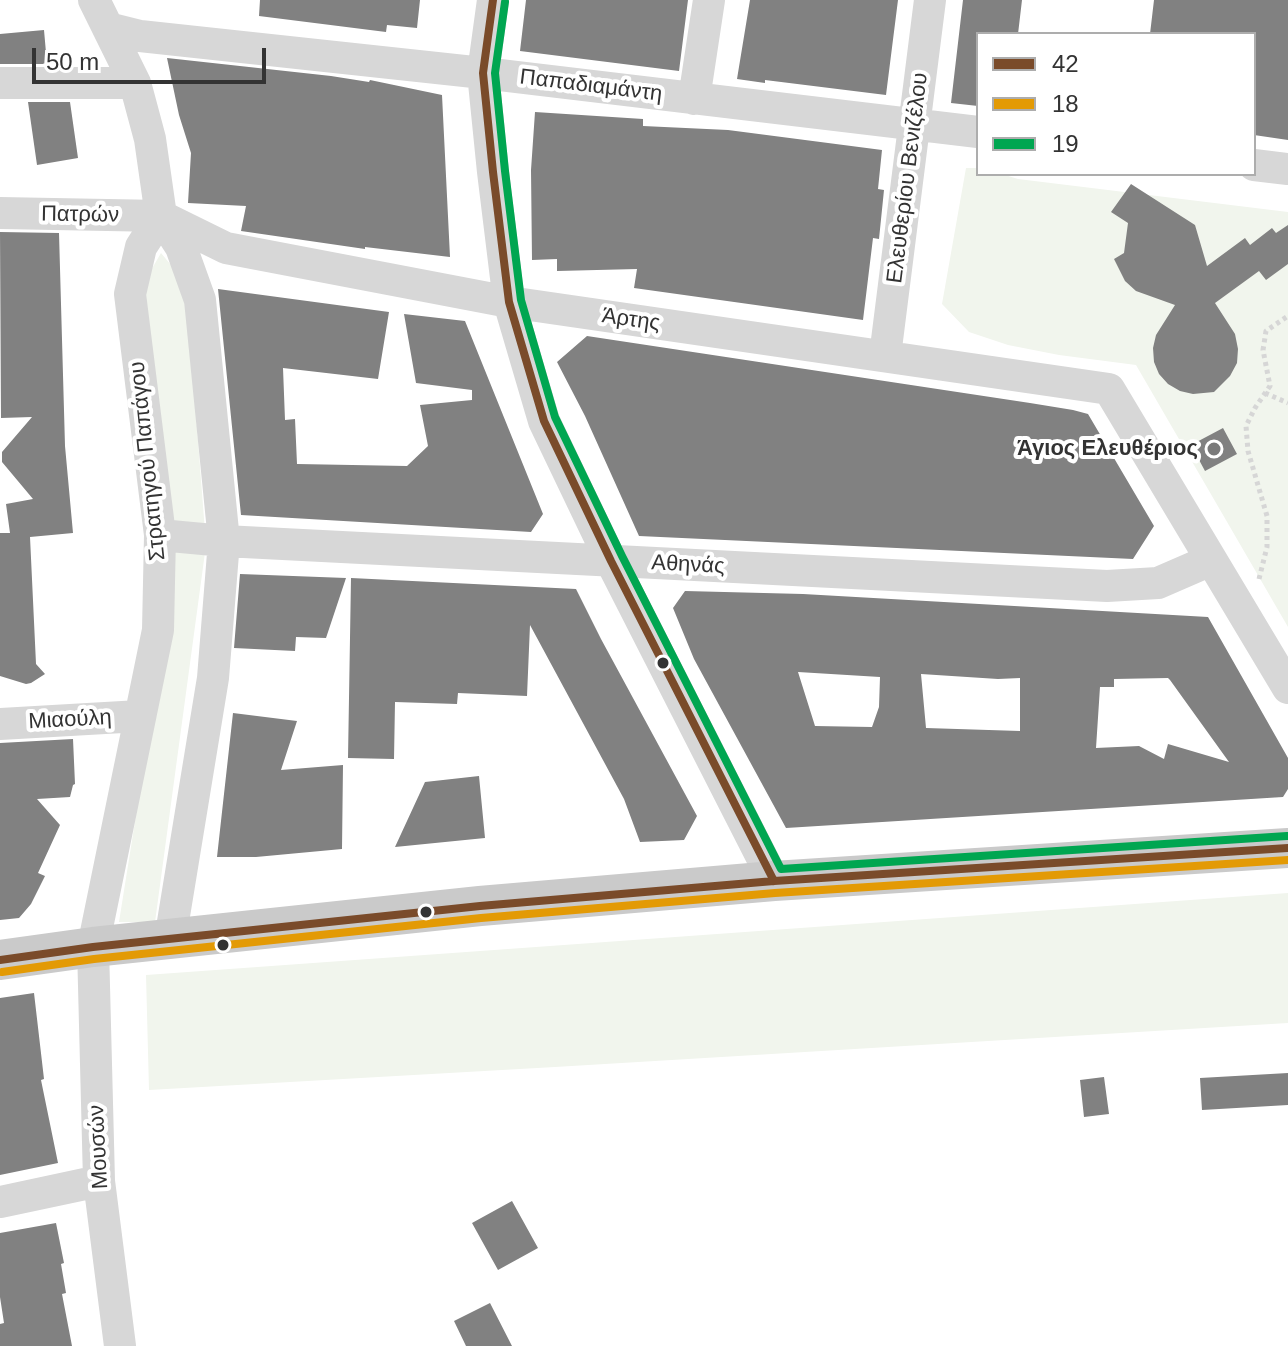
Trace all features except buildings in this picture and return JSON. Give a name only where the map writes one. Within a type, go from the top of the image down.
[{"type":"main road","points":[[0,960],[93,947],[480,906],[774,881],[1288,848]]},
{"type":"street","points":[[83,0],[101,14],[135,83],[150,139],[161,216],[181,247],[200,300],[218,541],[213,678],[170,940]]},
{"type":"street","points":[[493,0],[483,73],[509,302],[544,421],[611,561],[774,881]]},
{"type":"street","points":[[694,99],[709,0]]},
{"type":"street","name":"Ελευθερίου Βενιζέλου","points":[[885,356],[930,0]]},
{"type":"street","name":"Παπαδιαμάντη","points":[[101,14],[140,36],[976,132]]},
{"type":"street","points":[[0,83],[135,83]]},
{"type":"street","points":[[1256,165],[1288,169]]},
{"type":"street","name":"Πατρών","points":[[0,213],[161,216]]},
{"type":"street","name":"Άρτης","points":[[161,216],[226,248],[509,302],[1109,389],[1211,560]]},
{"type":"street","name":"Στρατηγού Παπάγου","points":[[93,947],[158,630],[164,535],[130,294],[141,247],[161,216]]},
{"type":"street","name":"Αθηνάς","points":[[164,535],[218,541],[1107,586],[1158,583],[1211,560]]},
{"type":"street","points":[[1211,560],[1288,688]]},
{"type":"street","name":"Μιαούλη","points":[[0,724],[140,716]]},
{"type":"street","name":"Μουσών","points":[[93,947],[99,1181],[120,1346]]},
{"type":"street","points":[[0,1202],[99,1181]]},
{"type":"path","points":[[1238,605],[1261,578],[1267,547],[1267,516],[1248,451],[1246,426],[1270,386],[1263,350],[1266,331],[1288,316]]},
{"type":"path","points":[[1265,393],[1288,403]]},
{"type":"shaded area","points":[[966,168],[976,168],[976,176],[1008,176],[1288,212],[1288,627],[1136,365],[1008,345],[969,332],[942,304]]},
{"type":"shaded area","points":[[161,253],[186,283],[206,545],[155,922],[119,922],[151,721],[143,284]]},
{"type":"shaded area","points":[[1288,893],[1288,1023],[149,1090],[146,975]]},
{"type":"transit line","name":"42","points":[[493,0],[483,73],[493,172],[509,302],[544,421],[611,561],[774,881]]},
{"type":"transit line","name":"19","points":[[505,2],[495,73],[505,171],[521,300],[555,417],[781,869],[1287,836]]},
{"type":"transit line","name":"42","points":[[0,960],[93,947],[480,906],[774,881],[1288,848]]},
{"type":"transit line","name":"18","points":[[2,972],[94,959],[481,918],[775,893],[1288,860]]},
{"type":"place","name":"Άγιος Ελευθέριος","points":[[1214,449]]}]
